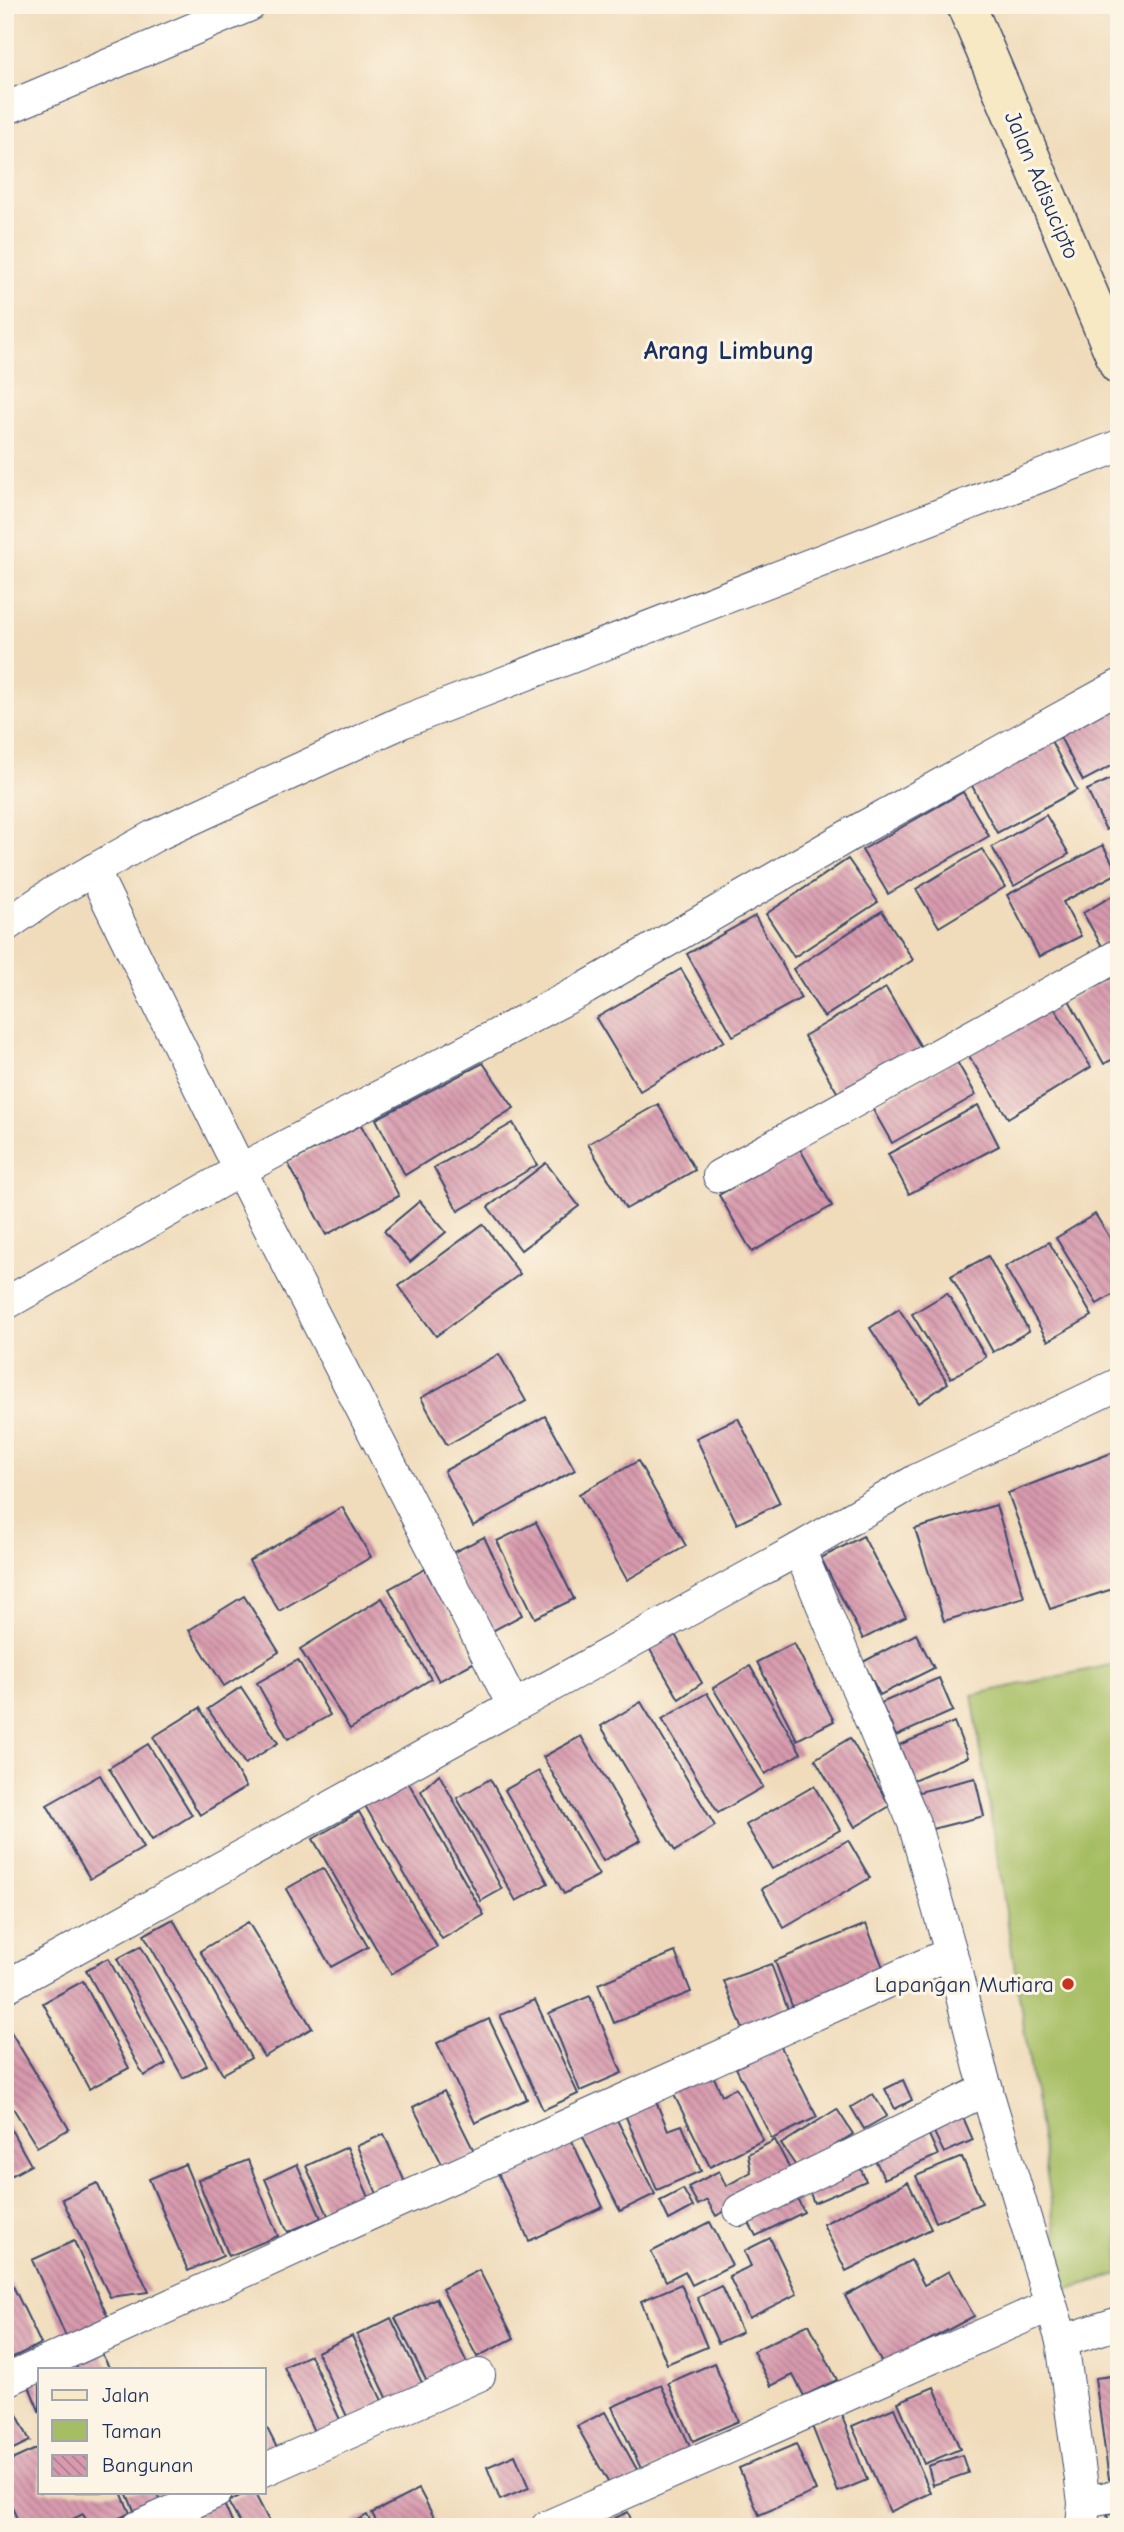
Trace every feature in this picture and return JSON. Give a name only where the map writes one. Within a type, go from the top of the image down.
[{"type":"main road","name":"Jalan Adisucipto","points":[[966,5],[1109,313],[1119,365]]},
{"type":"street","points":[[5,109],[250,5]]},
{"type":"street","points":[[5,926],[53,893],[154,836],[402,722],[1119,446]]},
{"type":"street","points":[[5,1304],[240,1170],[586,988],[853,833],[1119,686]]},
{"type":"street","points":[[93,870],[240,1170],[513,1705]]},
{"type":"street","points":[[719,1176],[1119,955]]},
{"type":"street","points":[[5,1987],[799,1549],[917,1479],[1119,1384]]},
{"type":"street","points":[[799,1549],[914,1823],[987,2089],[1062,2341],[1083,2515],[1119,2496]]},
{"type":"street","points":[[5,2382],[363,2217],[951,1953]]},
{"type":"street","points":[[740,2210],[987,2089]]},
{"type":"street","points":[[547,2527],[1051,2305]]},
{"type":"street","points":[[1062,2341],[1119,2322]]},
{"type":"street","points":[[266,2469],[479,2375]]},
{"type":"street","points":[[138,2527],[212,2494]]},
{"type":"green space","name":"Lapangan Mutiara","points":[[1119,1663],[1119,2274],[1065,2290],[972,1695]]},
{"type":"building","points":[[1119,699],[1119,762],[1083,781],[1057,731]]},
{"type":"building","points":[[1050,739],[1077,790],[997,833],[970,782]]},
{"type":"building","points":[[1119,775],[1119,824],[1106,830],[1087,790]]},
{"type":"building","points":[[963,792],[989,836],[888,894],[862,850]]},
{"type":"building","points":[[1046,815],[1069,854],[1014,886],[992,847]]},
{"type":"building","points":[[1103,845],[1118,873],[1063,902],[1081,936],[1039,957],[1007,895]]},
{"type":"building","points":[[982,849],[1005,887],[939,927],[916,889]]},
{"type":"building","points":[[848,859],[878,902],[794,957],[766,914]]},
{"type":"building","points":[[1119,892],[1119,939],[1103,948],[1083,913]]},
{"type":"building","points":[[882,911],[913,960],[824,1017],[793,969]]},
{"type":"building","points":[[755,916],[801,998],[733,1036],[687,954]]},
{"type":"building","points":[[681,969],[724,1041],[640,1091],[596,1018]]},
{"type":"building","points":[[1119,973],[1119,1056],[1104,1064],[1069,1000]]},
{"type":"building","points":[[886,988],[922,1049],[840,1097],[804,1036]]},
{"type":"building","points":[[1050,1001],[1091,1067],[1008,1118],[967,1053]]},
{"type":"building","points":[[956,1060],[976,1095],[892,1143],[872,1108]]},
{"type":"building","points":[[483,1063],[514,1108],[405,1175],[376,1119]]},
{"type":"building","points":[[658,1104],[695,1170],[626,1209],[588,1144]]},
{"type":"building","points":[[978,1105],[999,1146],[909,1194],[888,1154]]},
{"type":"building","points":[[513,1123],[537,1165],[458,1211],[434,1168]]},
{"type":"building","points":[[361,1125],[399,1196],[326,1235],[288,1163]]},
{"type":"building","points":[[800,1149],[832,1206],[752,1252],[719,1195]]},
{"type":"building","points":[[546,1163],[579,1206],[521,1250],[488,1207]]},
{"type":"building","points":[[420,1201],[446,1232],[410,1262],[384,1231]]},
{"type":"building","points":[[1095,1214],[1119,1252],[1119,1291],[1097,1304],[1056,1238]]},
{"type":"building","points":[[483,1224],[520,1274],[436,1336],[399,1286]]},
{"type":"building","points":[[1049,1242],[1092,1316],[1048,1341],[1005,1267]]},
{"type":"building","points":[[988,1256],[1029,1331],[993,1352],[951,1276]]},
{"type":"building","points":[[947,1293],[986,1357],[951,1378],[912,1314]]},
{"type":"building","points":[[899,1309],[948,1383],[919,1403],[870,1328]]},
{"type":"building","points":[[499,1354],[526,1401],[447,1445],[421,1398]]},
{"type":"building","points":[[545,1416],[575,1470],[473,1526],[444,1471]]},
{"type":"building","points":[[738,1418],[780,1503],[737,1524],[696,1438]]},
{"type":"building","points":[[1119,1450],[1119,1587],[1050,1609],[1008,1493]]},
{"type":"building","points":[[638,1461],[686,1546],[627,1580],[579,1494]]},
{"type":"building","points":[[996,1505],[1024,1597],[944,1621],[915,1529]]},
{"type":"building","points":[[342,1507],[371,1557],[279,1611],[249,1561]]},
{"type":"building","points":[[536,1522],[574,1599],[535,1618],[497,1541]]},
{"type":"building","points":[[863,1536],[906,1617],[863,1639],[821,1558]]},
{"type":"building","points":[[484,1537],[522,1615],[487,1634],[448,1555]]},
{"type":"building","points":[[425,1569],[475,1662],[439,1681],[389,1589]]},
{"type":"building","points":[[244,1596],[279,1652],[224,1686],[189,1630]]},
{"type":"building","points":[[382,1598],[431,1679],[350,1729],[300,1649]]},
{"type":"building","points":[[673,1631],[702,1683],[679,1699],[646,1643]]},
{"type":"building","points":[[916,1634],[934,1668],[880,1695],[863,1662]]},
{"type":"building","points":[[794,1643],[834,1721],[797,1740],[757,1662]]},
{"type":"building","points":[[298,1660],[330,1715],[288,1739],[257,1683]]},
{"type":"building","points":[[750,1666],[801,1753],[765,1774],[713,1688]]},
{"type":"building","points":[[939,1678],[953,1711],[896,1736],[881,1703]]},
{"type":"building","points":[[241,1687],[278,1743],[245,1764],[208,1709]]},
{"type":"building","points":[[707,1693],[763,1787],[718,1813],[662,1719]]},
{"type":"building","points":[[641,1702],[715,1826],[675,1851],[601,1726]]},
{"type":"building","points":[[200,1708],[246,1787],[200,1815],[153,1737]]},
{"type":"building","points":[[954,1722],[968,1757],[913,1780],[899,1745]]},
{"type":"building","points":[[581,1736],[641,1840],[603,1861],[543,1757]]},
{"type":"building","points":[[850,1738],[890,1806],[855,1827],[815,1759]]},
{"type":"building","points":[[148,1744],[192,1815],[152,1840],[109,1768]]},
{"type":"building","points":[[539,1771],[599,1875],[564,1894],[505,1790]]},
{"type":"building","points":[[439,1774],[502,1889],[481,1901],[421,1791]]},
{"type":"building","points":[[100,1775],[143,1848],[90,1879],[47,1805]]},
{"type":"building","points":[[975,1778],[984,1816],[924,1831],[915,1793]]},
{"type":"building","points":[[490,1779],[548,1883],[516,1901],[457,1798]]},
{"type":"building","points":[[407,1780],[484,1915],[442,1939],[364,1804]]},
{"type":"building","points":[[814,1786],[840,1830],[772,1869],[746,1825]]},
{"type":"building","points":[[359,1812],[437,1947],[391,1974],[313,1839]]},
{"type":"building","points":[[848,1840],[870,1878],[784,1928],[762,1889]]},
{"type":"building","points":[[323,1868],[368,1947],[331,1967],[286,1889]]},
{"type":"building","points":[[173,1919],[251,2058],[223,2074],[144,1935]]},
{"type":"building","points":[[248,1922],[312,2028],[264,2057],[200,1951]]},
{"type":"building","points":[[866,1924],[886,1975],[794,2011],[775,1961]]},
{"type":"building","points":[[141,1946],[207,2065],[183,2078],[117,1959]]},
{"type":"building","points":[[675,1952],[691,1992],[614,2023],[598,1984]]},
{"type":"building","points":[[108,1958],[166,2064],[144,2076],[86,1970]]},
{"type":"building","points":[[771,1964],[791,2018],[745,2035],[724,1981]]},
{"type":"building","points":[[83,1981],[129,2068],[89,2089],[43,2003]]},
{"type":"building","points":[[590,1996],[622,2073],[580,2091],[549,2013]]},
{"type":"building","points":[[535,2000],[578,2094],[543,2110],[500,2015]]},
{"type":"building","points":[[489,2019],[527,2099],[475,2123],[437,2043]]},
{"type":"building","points":[[5,2022],[69,2129],[37,2147],[5,2095]]},
{"type":"building","points":[[780,2045],[817,2117],[772,2139],[736,2068]]},
{"type":"building","points":[[710,2069],[722,2095],[736,2088],[763,2140],[710,2167],[671,2089]]},
{"type":"building","points":[[903,2080],[912,2100],[895,2109],[885,2089]]},
{"type":"building","points":[[444,2091],[476,2155],[445,2170],[413,2107]]},
{"type":"building","points":[[873,2094],[887,2116],[864,2129],[851,2107]]},
{"type":"building","points":[[654,2097],[668,2130],[682,2125],[701,2171],[657,2190],[623,2110]]},
{"type":"building","points":[[959,2108],[973,2140],[944,2153],[929,2122]]},
{"type":"building","points":[[837,2109],[853,2134],[798,2169],[781,2144]]},
{"type":"building","points":[[616,2118],[655,2194],[620,2211],[582,2135]]},
{"type":"building","points":[[5,2119],[31,2165],[5,2179]]},
{"type":"building","points":[[925,2126],[938,2155],[884,2179],[871,2150]]},
{"type":"building","points":[[384,2134],[407,2187],[379,2199],[357,2146]]},
{"type":"building","points":[[571,2139],[603,2207],[529,2241],[498,2173]]},
{"type":"building","points":[[775,2140],[793,2175],[716,2216],[707,2200],[698,2205],[688,2187],[719,2171],[726,2186],[751,2172],[748,2154]]},
{"type":"building","points":[[347,2147],[371,2202],[330,2220],[306,2166]]},
{"type":"building","points":[[962,2157],[982,2203],[936,2222],[916,2176]]},
{"type":"building","points":[[248,2160],[278,2236],[229,2256],[198,2180]]},
{"type":"building","points":[[857,2160],[866,2181],[814,2203],[805,2181]]},
{"type":"building","points":[[185,2164],[223,2256],[188,2271],[149,2179]]},
{"type":"building","points":[[297,2164],[321,2218],[288,2232],[265,2179]]},
{"type":"building","points":[[908,2182],[931,2229],[846,2271],[823,2224]]},
{"type":"building","points":[[97,2183],[149,2292],[110,2297],[62,2199]]},
{"type":"building","points":[[792,2188],[804,2212],[756,2236],[744,2213]]},
{"type":"building","points":[[683,2189],[693,2207],[669,2220],[660,2201]]},
{"type":"building","points":[[710,2222],[732,2265],[692,2285],[685,2271],[666,2281],[651,2252]]},
{"type":"building","points":[[770,2238],[797,2294],[749,2318],[729,2276],[751,2266],[744,2251]]},
{"type":"building","points":[[74,2241],[110,2322],[68,2341],[32,2260]]},
{"type":"building","points":[[911,2260],[924,2285],[949,2271],[974,2316],[883,2365],[845,2296]]},
{"type":"building","points":[[479,2270],[514,2338],[477,2357],[442,2289]]},
{"type":"building","points":[[11,2282],[41,2344],[5,2361],[5,2285]]},
{"type":"building","points":[[681,2284],[707,2347],[667,2364],[641,2301]]},
{"type":"building","points":[[721,2286],[742,2332],[718,2343],[697,2297]]},
{"type":"building","points":[[436,2298],[469,2367],[429,2386],[395,2318]]},
{"type":"building","points":[[391,2318],[426,2391],[392,2408],[357,2335]]},
{"type":"building","points":[[809,2324],[837,2380],[804,2396],[793,2375],[771,2386],[753,2351]]},
{"type":"building","points":[[352,2336],[384,2405],[349,2421],[317,2352]]},
{"type":"building","points":[[102,2354],[109,2368],[77,2368]]},
{"type":"building","points":[[310,2355],[342,2424],[316,2436],[284,2367]]},
{"type":"building","points":[[714,2363],[739,2421],[693,2441],[668,2383]]},
{"type":"building","points":[[38,2374],[38,2408],[26,2379]]},
{"type":"building","points":[[1119,2375],[1119,2478],[1109,2479],[1095,2378]]},
{"type":"building","points":[[661,2385],[692,2450],[643,2473],[612,2407]]},
{"type":"building","points":[[934,2387],[960,2449],[924,2464],[898,2402]]},
{"type":"building","points":[[8,2396],[30,2441],[5,2453],[5,2397]]},
{"type":"building","points":[[894,2408],[931,2493],[890,2512],[852,2426]]},
{"type":"building","points":[[605,2412],[640,2475],[613,2491],[577,2426]]},
{"type":"building","points":[[841,2414],[867,2480],[838,2492],[812,2426]]},
{"type":"building","points":[[266,2426],[279,2452],[266,2459]]},
{"type":"building","points":[[796,2444],[816,2491],[759,2515],[739,2468]]},
{"type":"building","points":[[38,2448],[38,2494],[122,2494],[130,2513],[101,2527],[90,2527],[83,2514],[62,2524],[63,2527],[21,2527],[5,2493],[5,2463]]},
{"type":"building","points":[[515,2455],[529,2488],[500,2500],[487,2467]]},
{"type":"building","points":[[962,2455],[968,2473],[933,2485],[928,2466]]},
{"type":"building","points":[[419,2489],[439,2527],[379,2527],[372,2513]]},
{"type":"building","points":[[127,2494],[158,2494],[163,2506],[137,2518]]},
{"type":"building","points":[[243,2494],[255,2494],[272,2527],[242,2527],[228,2502]]},
{"type":"building","points":[[221,2497],[234,2527],[191,2527],[185,2513]]},
{"type":"building","points":[[628,2512],[634,2527],[595,2527]]},
{"type":"building","points":[[1119,2512],[1119,2527],[1110,2527],[1107,2515]]},
{"type":"building","points":[[367,2515],[373,2527],[343,2527]]},
{"type":"place","name":"Lapangan Mutiara","points":[[1068,1984]]},
{"type":"district","name":"Arang Limbung","points":[[729,351]]}]
